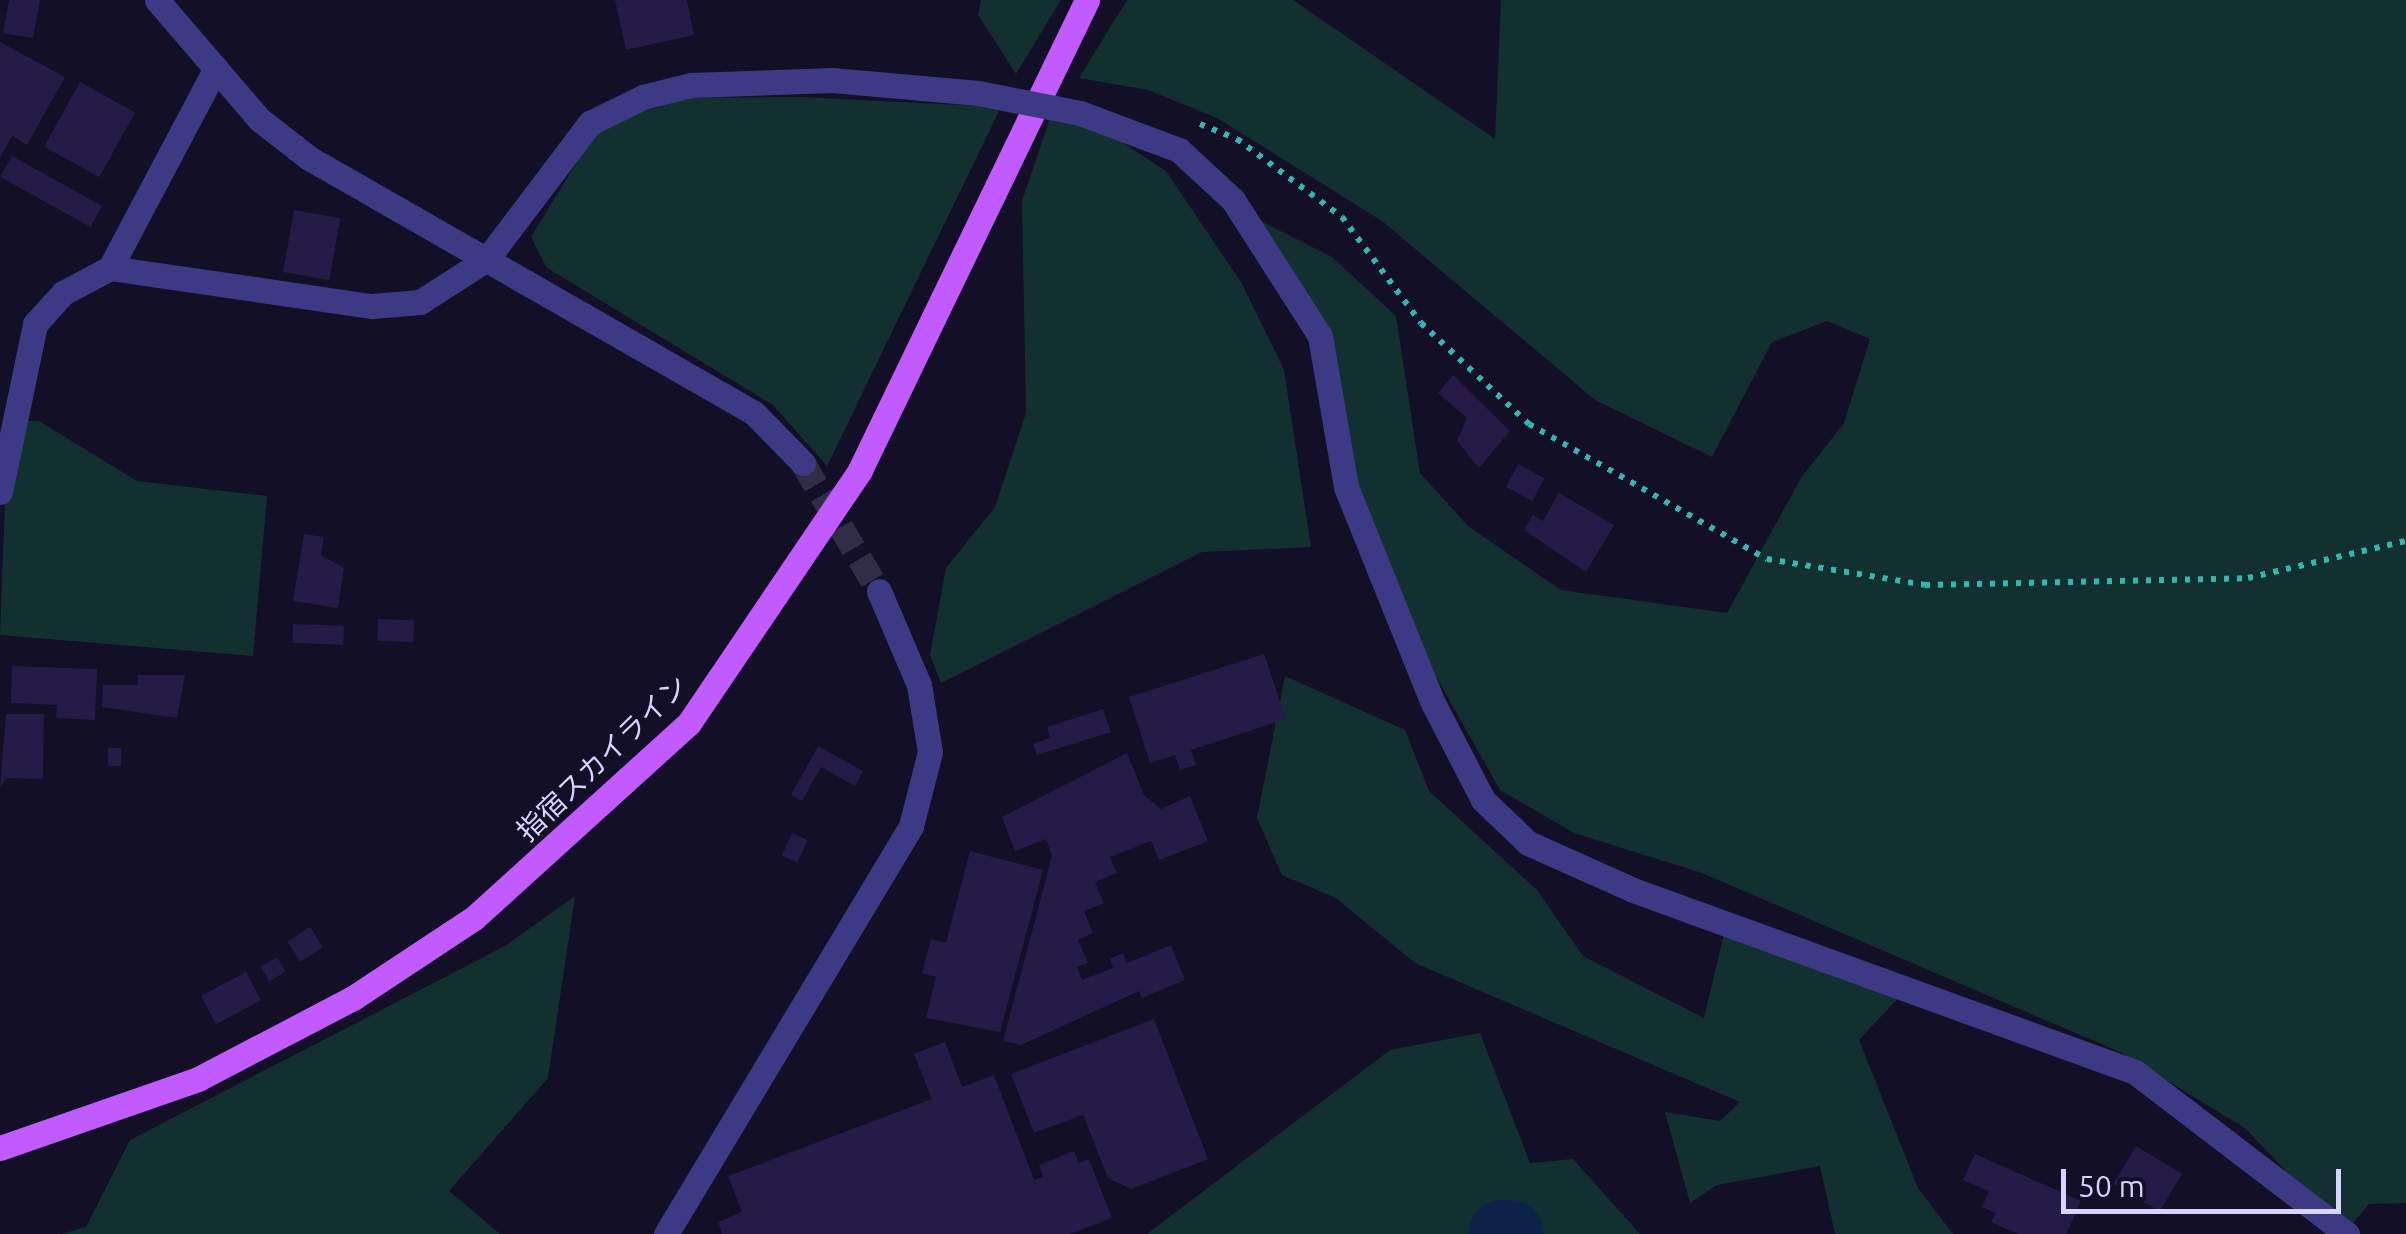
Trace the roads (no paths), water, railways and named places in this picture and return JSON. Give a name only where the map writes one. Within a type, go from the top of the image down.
[{"type":"main road","name":"指宿スカイライン","points":[[0,1148],[198,1079],[353,998],[474,918],[689,723],[860,470],[1088,0]]},
{"type":"street","points":[[157,0],[216,68],[309,158],[754,413],[803,463]]},
{"type":"street","points":[[0,492],[34,324],[63,293],[110,268],[216,68]]},
{"type":"street","points":[[110,268],[372,306],[420,302],[486,259],[590,123],[643,97],[690,85],[832,80],[978,94],[1080,113],[1178,150],[1233,200],[1320,336],[1346,487],[1434,703],[1483,800],[1528,842],[1633,890],[2135,1072],[2347,1234]]},
{"type":"street","points":[[666,1234],[911,826],[930,752],[919,685],[879,591]]},
{"type":"waterway","points":[[1502,1234],[1510,1234]]},
{"type":"tunnel","points":[[803,463],[879,591]]}]
